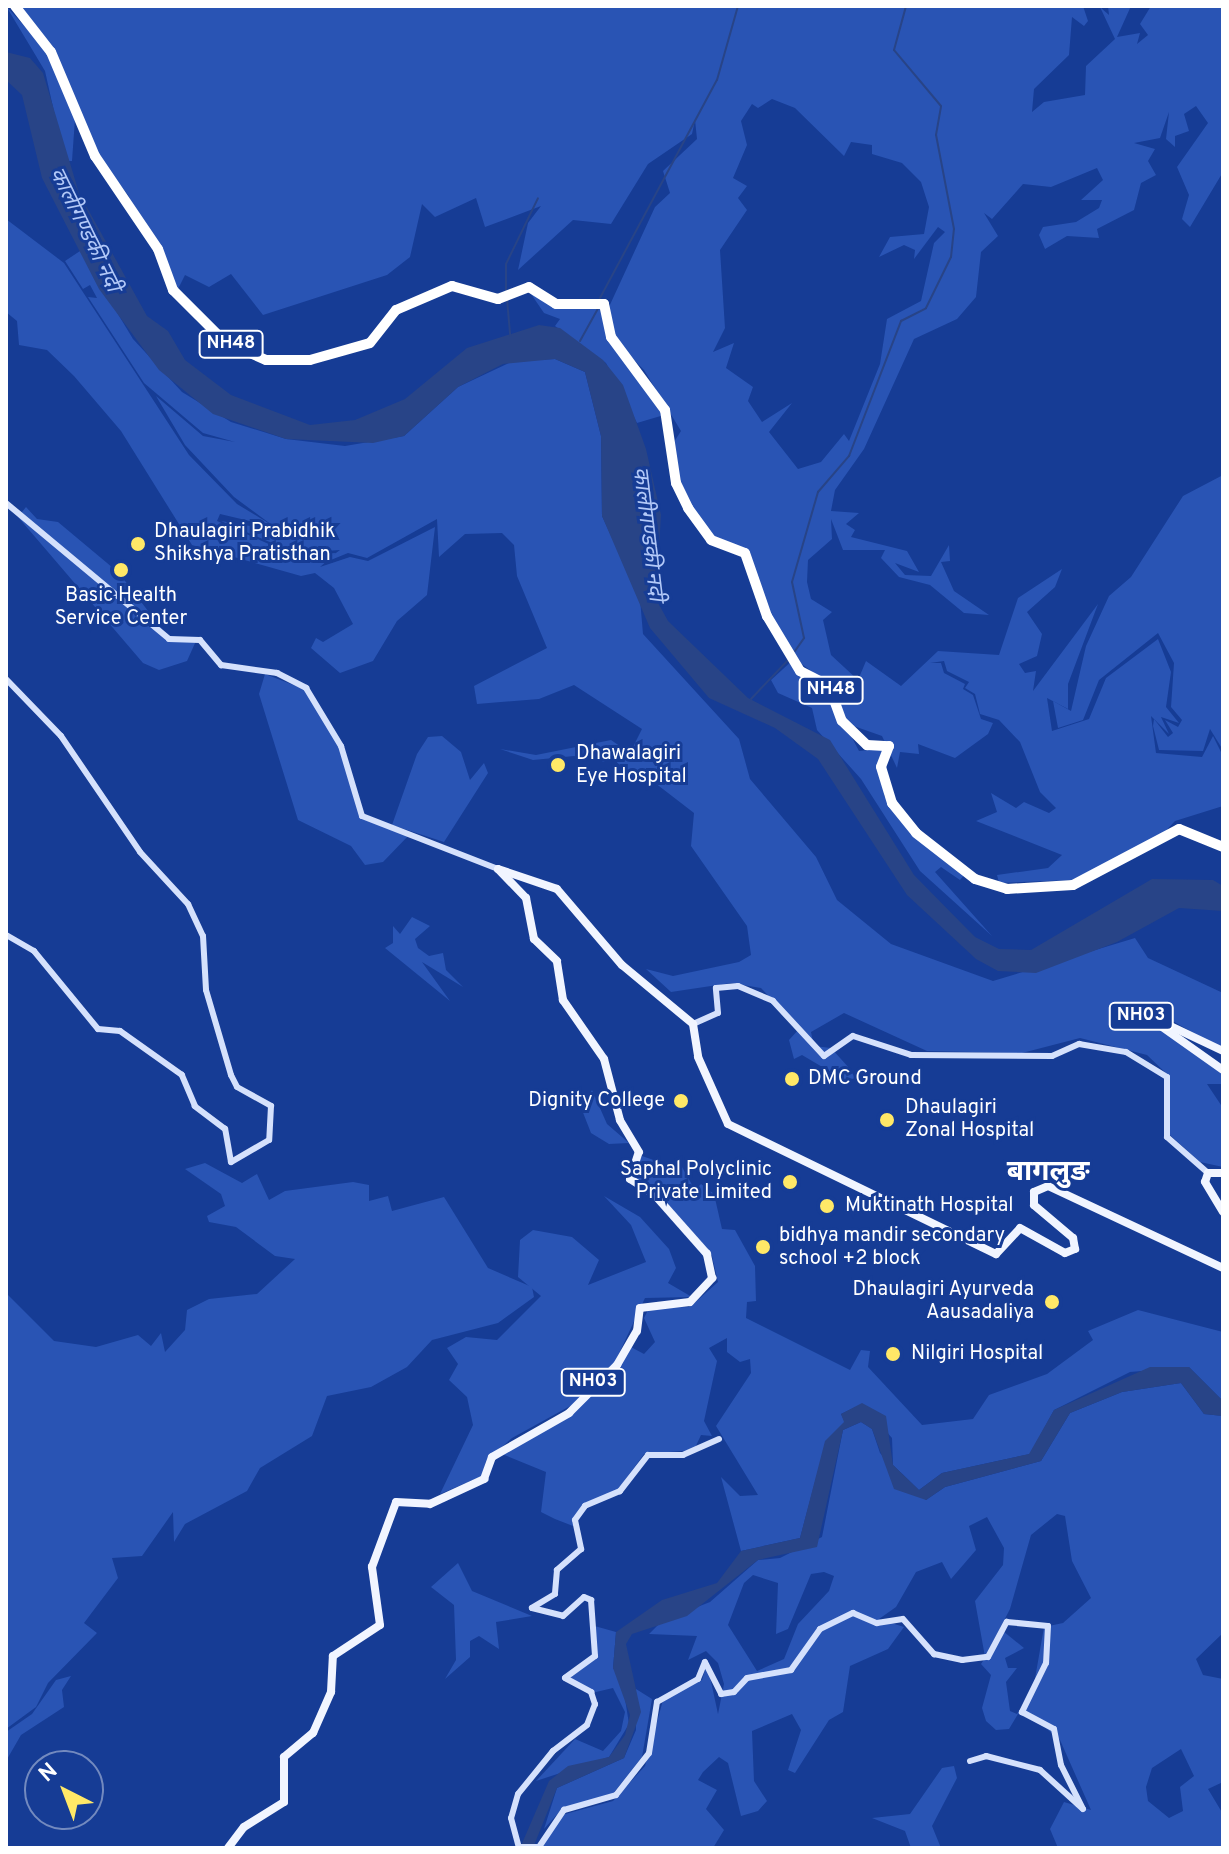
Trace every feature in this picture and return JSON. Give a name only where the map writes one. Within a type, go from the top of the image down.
[{"type":"highway","name":"NH48","points":[[15,6],[51,52],[95,156],[158,249],[173,290],[225,342],[266,360],[310,360],[370,343],[393,312],[452,286],[494,299],[529,287],[556,304],[601,302],[611,337],[665,410],[682,498],[711,540],[745,553],[762,608],[800,671],[829,686],[842,721],[863,742],[889,746],[881,767],[885,791],[916,833],[975,879],[1007,889],[1078,884],[1173,830],[1223,847]]},
{"type":"main road","points":[[498,869],[557,889],[622,965],[693,1024],[698,1057],[728,1124],[996,1254],[1020,1228],[1065,1253],[1075,1249],[1073,1238],[1034,1205],[1034,1192],[1048,1186],[1223,1268]]},
{"type":"main road","name":"NH03","points":[[228,1848],[244,1827],[281,1807],[284,1757],[313,1733],[331,1692],[333,1656],[380,1625],[372,1567],[396,1502],[430,1504],[484,1479],[492,1457],[569,1413],[617,1365],[637,1331],[640,1308],[690,1302],[712,1278],[707,1254],[654,1194],[630,1179],[639,1152],[620,1120],[604,1059],[560,994],[559,965],[534,939],[529,902],[498,869]]},
{"type":"main road","name":"NH03","points":[[1223,1051],[1141,1012],[1223,1070]]},
{"type":"main road","points":[[1223,1173],[1208,1173],[1205,1182],[1223,1212]]},
{"type":"street","points":[[6,503],[169,639],[200,640],[215,663],[277,673],[306,688],[341,746],[350,792],[365,818],[428,836],[498,869]]},
{"type":"street","points":[[6,679],[61,736],[140,852],[188,904],[203,936],[206,990],[231,1075],[237,1087],[271,1106],[269,1140],[231,1162],[225,1129],[195,1106],[182,1075],[120,1031],[98,1029],[34,951],[6,935]]},
{"type":"street","points":[[693,1024],[718,1013],[716,988],[738,986],[773,1001],[824,1056],[853,1036],[911,1055],[1052,1056],[1079,1044],[1126,1052],[1167,1077],[1167,1137],[1208,1173]]},
{"type":"street","points":[[719,1439],[683,1455],[648,1455],[620,1491],[585,1506],[575,1520],[581,1549],[557,1570],[555,1594],[532,1608],[563,1616],[584,1597],[591,1600],[595,1656],[565,1678],[595,1695],[595,1704],[587,1725],[553,1751],[518,1794],[511,1818],[519,1847],[539,1847],[556,1815],[616,1795],[649,1753],[657,1702],[698,1679],[705,1662],[721,1694],[734,1692],[747,1678],[791,1670],[820,1629],[853,1613],[877,1623],[903,1619],[934,1654],[962,1660],[988,1657],[1007,1622],[1048,1626],[1046,1663],[1022,1712],[1054,1729],[1061,1765],[1087,1808],[1040,1770],[986,1756],[970,1761]]},
{"type":"shaded area","points":[[6,6],[50,54],[75,119],[72,161],[65,161],[45,71]]},
{"type":"shaded area","points":[[17,6],[1083,6],[1088,21],[1084,26],[1072,17],[1069,55],[1034,89],[1032,112],[1044,102],[1085,95],[1086,66],[1115,39],[1100,7],[1109,15],[1108,6],[1131,6],[1117,37],[1140,33],[1137,44],[1148,35],[1140,24],[1151,6],[1223,6],[1223,172],[1190,227],[1182,219],[1189,195],[1177,167],[1208,123],[1196,106],[1184,114],[1189,131],[1175,136],[1175,147],[1166,139],[1169,112],[1160,138],[1134,143],[1155,149],[1148,161],[1156,175],[1141,183],[1134,210],[1097,229],[1099,238],[1067,236],[1045,249],[1039,235],[1043,227],[1076,222],[1099,208],[1102,200],[1081,200],[1103,180],[1097,168],[1051,187],[1023,184],[992,219],[984,213],[998,236],[981,252],[976,297],[957,319],[914,339],[864,449],[835,490],[831,511],[859,513],[846,524],[855,530],[851,537],[907,551],[919,572],[895,563],[905,575],[931,576],[949,545],[950,561],[941,562],[954,591],[989,615],[964,613],[930,585],[899,577],[881,558],[885,550],[843,550],[831,519],[832,539],[808,560],[807,582],[811,599],[832,612],[823,620],[831,655],[858,680],[866,661],[901,686],[938,651],[999,655],[1018,598],[1062,569],[1055,587],[1027,612],[1042,634],[1037,656],[1019,664],[1025,673],[1036,671],[1033,691],[1098,604],[1068,684],[1068,709],[1047,698],[1052,731],[1089,719],[1106,678],[1158,639],[1171,672],[1166,707],[1179,723],[1161,717],[1169,734],[1151,716],[1156,753],[1202,757],[1213,736],[1223,756],[1223,806],[1175,821],[1161,836],[1072,880],[999,883],[997,875],[1048,868],[1062,855],[976,821],[997,812],[991,793],[1016,808],[1024,802],[1049,813],[1056,808],[1040,792],[1020,742],[999,720],[980,714],[975,694],[965,688],[969,682],[947,671],[944,661],[930,663],[941,663],[944,673],[965,684],[963,689],[973,695],[981,719],[993,723],[988,734],[955,758],[918,744],[919,754],[900,752],[897,768],[882,736],[848,724],[830,685],[799,662],[769,615],[746,550],[718,542],[694,513],[678,478],[674,442],[681,431],[644,370],[617,343],[608,309],[655,207],[670,193],[663,171],[697,139],[695,120],[692,134],[648,164],[611,224],[573,220],[518,270],[528,223],[541,206],[485,227],[476,198],[435,217],[422,204],[410,257],[387,275],[263,315],[231,274],[209,287],[185,275],[177,291],[128,195],[99,157],[53,54]],"holes":[[[772,99],[795,108],[844,156],[851,142],[872,145],[872,154],[902,163],[921,182],[929,207],[924,234],[890,237],[879,257],[904,245],[915,250],[914,259],[938,227],[945,232],[934,243],[921,301],[887,319],[880,364],[849,441],[844,434],[821,462],[798,469],[769,432],[792,403],[762,422],[748,401],[753,387],[726,368],[734,343],[713,352],[725,328],[720,250],[747,210],[738,198],[747,186],[733,178],[747,145],[741,121],[752,104],[758,108]]]},
{"type":"shaded area","points":[[6,219],[64,263],[189,455],[237,504],[275,527],[220,514],[217,521],[296,556],[336,553],[320,567],[350,557],[368,561],[435,527],[427,595],[397,621],[373,661],[340,673],[311,648],[316,638],[323,642],[353,624],[334,588],[315,573],[301,576],[192,545],[121,431],[74,376],[47,350],[19,345],[17,321],[6,312]]},
{"type":"shaded area","points":[[80,251],[133,339],[182,392],[231,422],[286,439],[345,446],[404,436],[458,387],[513,361],[555,359],[585,372],[601,436],[602,516],[640,599],[643,634],[739,739],[750,779],[816,857],[837,900],[891,944],[993,981],[1135,938],[1148,958],[1223,993],[1223,1049],[1147,1007],[1139,1013],[1223,1073],[1223,1084],[1207,1084],[1223,1108],[1223,1167],[1200,1162],[1170,1135],[1169,1076],[1147,1055],[1080,1038],[1022,1053],[927,1051],[844,1013],[811,1032],[814,1046],[831,1048],[850,1069],[855,1078],[846,1081],[802,1055],[794,1059],[789,1040],[799,1029],[761,988],[731,983],[671,992],[646,969],[673,976],[739,962],[751,955],[747,926],[691,846],[694,813],[646,776],[630,776],[611,756],[604,762],[574,756],[533,760],[500,749],[536,755],[611,740],[630,753],[642,729],[574,685],[539,699],[477,704],[474,686],[547,648],[517,576],[514,545],[502,533],[465,534],[439,557],[437,519],[367,558],[348,553],[321,564],[340,550],[295,553],[221,521],[280,531],[234,497],[185,445],[156,396],[203,436],[235,442],[203,433],[144,383],[88,297],[97,298],[90,285],[83,289],[65,261]]},
{"type":"shaded area","points":[[529,291],[553,306],[601,304],[604,322],[664,415],[637,423],[606,363],[555,326],[560,319],[544,313]]},
{"type":"shaded area","points":[[1223,475],[1223,750],[1210,729],[1203,751],[1159,750],[1154,719],[1168,737],[1173,733],[1165,720],[1178,727],[1182,720],[1171,707],[1174,663],[1158,633],[1099,680],[1083,720],[1058,728],[1053,701],[1071,711],[1086,646],[1109,596],[1131,577],[1183,496]]},
{"type":"shaded area","points":[[26,507],[37,519],[58,522],[119,573],[171,641],[196,641],[187,661],[159,670],[143,663],[18,517]]},
{"type":"shaded area","points":[[794,659],[824,684],[859,751],[888,748],[884,796],[965,874],[960,880],[941,867],[935,872],[992,936],[920,871],[861,779],[817,730],[812,708],[778,693],[771,680]]},
{"type":"shaded area","points":[[265,674],[304,689],[340,747],[359,812],[410,834],[383,862],[365,865],[351,846],[298,820],[259,694]]},
{"type":"shaded area","points":[[442,736],[461,752],[470,780],[484,763],[488,773],[444,842],[392,825],[417,754],[428,737]]},
{"type":"shaded area","points":[[412,917],[430,926],[415,939],[418,948],[429,956],[443,953],[446,970],[463,987],[422,962],[450,1001],[385,948],[393,943],[393,926],[400,934]]},
{"type":"shaded area","points":[[592,1090],[607,1124],[629,1143],[609,1144],[591,1133],[582,1110]]},
{"type":"shaded area","points":[[642,1156],[674,1167],[678,1160],[695,1190],[701,1184],[714,1194],[722,1229],[735,1230],[755,1266],[756,1301],[747,1302],[746,1318],[850,1370],[861,1350],[870,1351],[868,1367],[922,1425],[973,1419],[989,1395],[1047,1374],[1093,1340],[1088,1331],[1138,1310],[1223,1332],[1223,1401],[1189,1367],[1130,1372],[1054,1410],[1030,1454],[942,1473],[919,1490],[893,1465],[892,1438],[862,1404],[841,1414],[845,1422],[819,1467],[800,1538],[741,1551],[721,1477],[740,1496],[758,1495],[716,1426],[751,1373],[750,1359],[740,1362],[727,1352],[727,1338],[709,1348],[717,1361],[704,1421],[712,1436],[701,1435],[694,1450],[644,1454],[617,1491],[588,1502],[573,1526],[555,1519],[541,1512],[546,1472],[502,1454],[566,1419],[616,1371],[629,1346],[644,1354],[655,1342],[644,1318],[649,1308],[690,1307],[718,1282],[712,1256],[635,1182],[632,1174]]},
{"type":"shaded area","points":[[205,1163],[242,1183],[257,1174],[269,1200],[285,1191],[353,1182],[369,1185],[369,1201],[388,1196],[392,1211],[444,1197],[488,1268],[532,1287],[534,1297],[498,1323],[432,1340],[407,1367],[371,1387],[327,1396],[312,1436],[260,1468],[247,1491],[185,1524],[174,1542],[173,1512],[142,1556],[112,1558],[118,1578],[84,1623],[97,1633],[48,1683],[36,1707],[6,1729],[6,1293],[54,1341],[96,1347],[138,1335],[151,1346],[161,1333],[165,1352],[185,1330],[187,1310],[209,1299],[257,1294],[295,1259],[275,1256],[236,1227],[209,1222],[207,1216],[225,1206],[221,1194],[185,1169]]},
{"type":"shaded area","points":[[604,1196],[640,1217],[669,1249],[676,1268],[668,1283],[692,1297],[645,1298],[615,1362],[572,1405],[512,1438],[486,1461],[482,1476],[440,1494],[473,1425],[467,1397],[449,1380],[458,1364],[447,1348],[466,1337],[497,1340],[541,1296],[518,1277],[520,1240],[533,1230],[572,1237],[599,1260],[588,1285],[646,1262],[631,1225]]},
{"type":"shaded area","points":[[1181,1383],[1204,1414],[1223,1416],[1223,1633],[1196,1659],[1203,1675],[1223,1679],[1223,1782],[1208,1789],[1223,1814],[1223,1848],[1058,1848],[1050,1829],[1064,1802],[1091,1810],[1060,1740],[1034,1718],[1018,1714],[1009,1729],[996,1730],[986,1721],[982,1708],[991,1675],[981,1664],[1003,1631],[1024,1648],[1005,1658],[1008,1668],[1017,1668],[1006,1682],[1010,1711],[1017,1714],[1033,1690],[1044,1627],[1063,1623],[1091,1598],[1072,1561],[1065,1516],[1057,1514],[1031,1535],[1010,1609],[985,1657],[975,1601],[1003,1565],[1004,1548],[987,1517],[969,1526],[976,1550],[951,1579],[942,1562],[916,1572],[896,1607],[879,1619],[904,1627],[888,1649],[850,1666],[843,1712],[829,1720],[795,1773],[788,1770],[801,1730],[792,1714],[752,1731],[754,1781],[767,1801],[758,1811],[741,1816],[728,1763],[719,1757],[703,1772],[698,1780],[717,1790],[706,1809],[724,1830],[713,1848],[540,1848],[558,1816],[613,1801],[645,1766],[663,1700],[702,1680],[707,1663],[718,1714],[724,1684],[718,1663],[706,1651],[688,1660],[697,1636],[649,1634],[662,1621],[710,1602],[758,1560],[780,1558],[822,1537],[843,1430],[861,1422],[872,1429],[880,1453],[926,1500],[945,1487],[1041,1461],[1070,1413],[1122,1392]],"holes":[[[824,1572],[834,1576],[829,1591],[798,1624],[784,1659],[757,1671],[728,1625],[744,1583],[753,1575],[778,1583],[776,1634],[788,1629],[811,1574]],[[1181,1749],[1194,1776],[1180,1787],[1183,1811],[1169,1818],[1148,1801],[1146,1787],[1152,1768]]]},
{"type":"shaded area","points":[[458,1563],[472,1591],[532,1616],[496,1622],[499,1649],[479,1636],[470,1641],[470,1657],[445,1679],[456,1660],[454,1605],[431,1587]]},
{"type":"shaded area","points":[[591,1625],[616,1632],[613,1668],[622,1680],[629,1724],[609,1757],[536,1781],[575,1739],[603,1751],[621,1731],[625,1712],[613,1688],[596,1692],[568,1679],[597,1658]]},
{"type":"shaded area","points":[[71,1676],[62,1690],[64,1707],[21,1735],[6,1761],[6,1732],[32,1714],[56,1680]]},
{"type":"shaded area","points":[[636,1689],[652,1699],[642,1757],[612,1795],[562,1809],[544,1829],[557,1788],[624,1758],[636,1730]]},
{"type":"shaded area","points":[[954,1766],[957,1778],[932,1826],[941,1848],[911,1848],[905,1831],[872,1818],[910,1814],[942,1768]]},
{"type":"water","name":"कालीगण्डकी नदी","points":[[6,52],[30,58],[43,73],[79,193],[147,316],[168,331],[185,360],[231,395],[310,425],[355,420],[405,399],[467,348],[539,325],[560,328],[603,360],[623,385],[646,449],[661,515],[656,599],[668,621],[748,698],[830,740],[914,875],[975,937],[999,949],[1031,950],[1152,879],[1213,880],[1223,886],[1223,911],[1179,908],[1117,942],[1036,973],[998,971],[976,959],[907,895],[818,759],[775,728],[709,698],[650,628],[602,516],[601,436],[585,372],[555,359],[503,364],[458,387],[404,436],[373,443],[286,439],[213,414],[159,370],[99,289],[42,178],[22,95],[6,80]]},
{"type":"water","points":[[1150,1367],[1189,1367],[1223,1401],[1223,1416],[1204,1414],[1181,1383],[1122,1392],[1070,1413],[1041,1461],[945,1487],[926,1500],[894,1489],[872,1429],[861,1422],[843,1430],[817,1547],[758,1560],[687,1616],[632,1634],[626,1644],[641,1712],[624,1758],[557,1788],[533,1848],[520,1848],[549,1781],[568,1766],[609,1757],[625,1735],[630,1715],[613,1668],[616,1632],[662,1600],[717,1583],[741,1551],[800,1538],[825,1441],[844,1422],[841,1414],[862,1403],[886,1416],[893,1465],[919,1490],[942,1473],[1029,1454],[1054,1410]]},
{"type":"waterway","points":[[600,298],[717,80],[738,6]]},
{"type":"waterway","points":[[795,651],[804,638],[792,582],[818,492],[849,456],[901,321],[926,308],[951,257],[954,229],[936,135],[941,106],[894,50],[906,6]]},
{"type":"waterway","points":[[506,292],[506,264],[538,198]]},
{"type":"waterway","points":[[507,299],[510,336]]},
{"type":"waterway","points":[[580,341],[598,308]]},
{"type":"waterway","points":[[751,699],[788,660]]},
{"type":"place","name":"Dhaulagiri Prabidhik Shikshya Pratisthan","points":[[138,544]]},
{"type":"place","name":"Basic Health Service Center","points":[[121,570]]},
{"type":"place","name":"Dhawalagiri Eye Hospital","points":[[558,765]]},
{"type":"place","name":"DMC Ground","points":[[792,1079]]},
{"type":"place","name":"Dignity College","points":[[681,1101]]},
{"type":"place","name":"Dhaulagiri Zonal Hospital","points":[[887,1120]]},
{"type":"place","name":"Saphal Polyclinic Private Limited","points":[[790,1182]]},
{"type":"place","name":"Muktinath Hospital","points":[[827,1206]]},
{"type":"place","name":"bidhya mandir secondary school +2 block","points":[[763,1247]]},
{"type":"place","name":"Dhaulagiri Ayurveda Aausadaliya","points":[[1052,1302]]},
{"type":"place","name":"Nilgiri Hospital","points":[[893,1354]]},
{"type":"district","name":"बागलुङ","points":[[1048,1173]]}]
